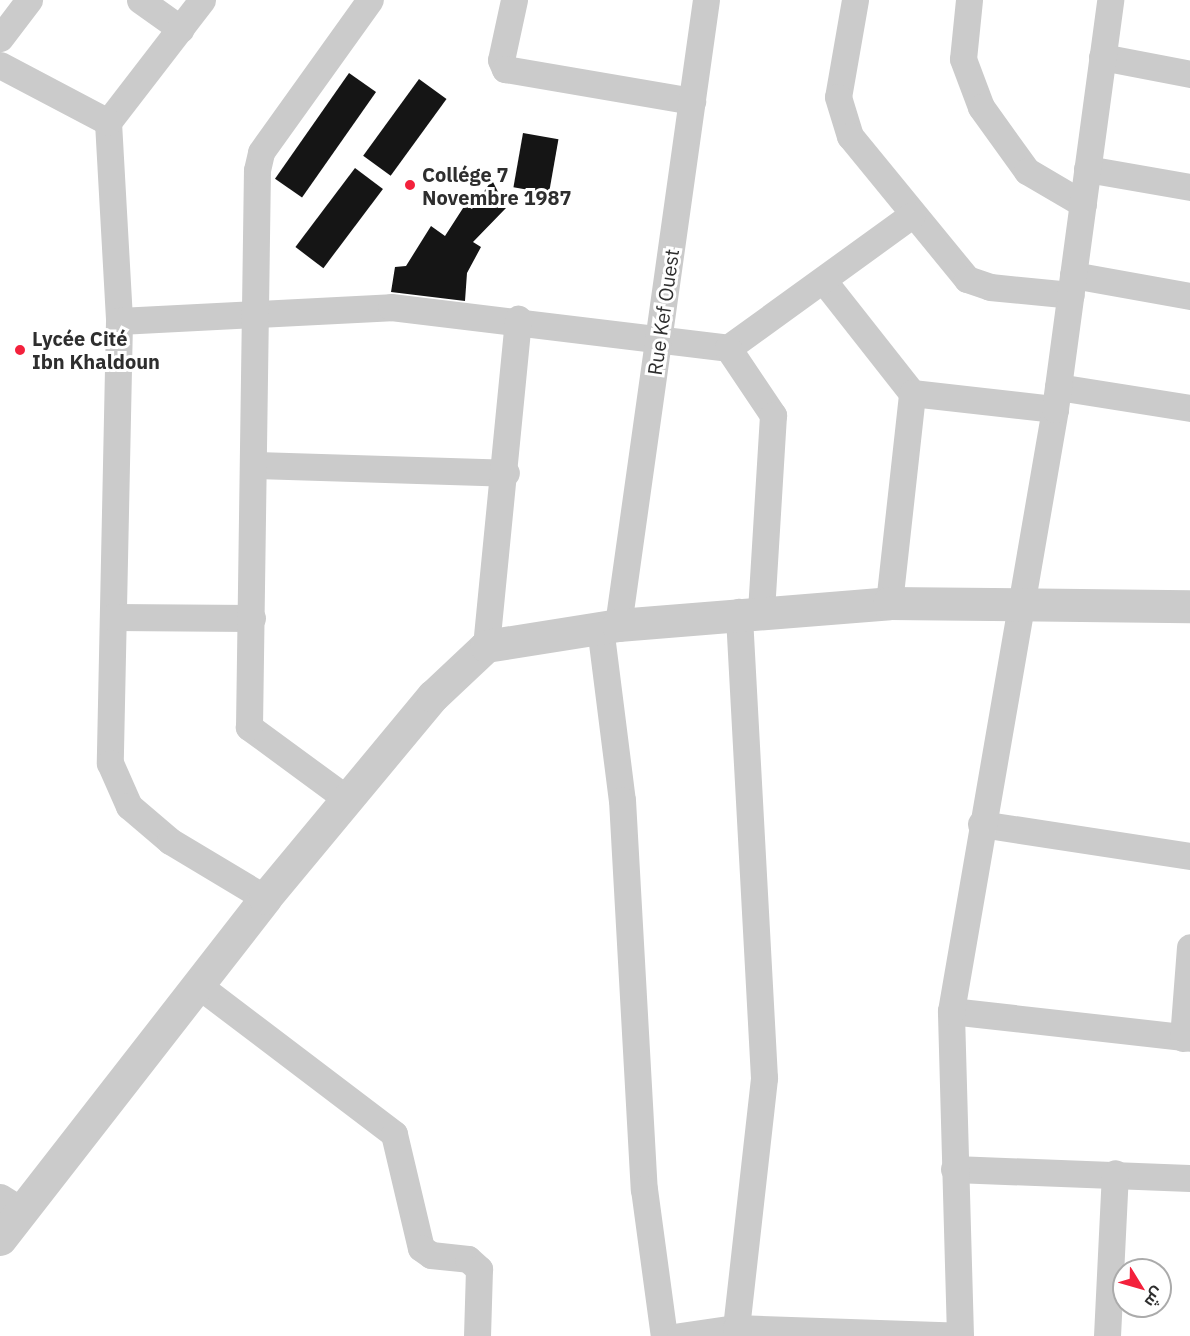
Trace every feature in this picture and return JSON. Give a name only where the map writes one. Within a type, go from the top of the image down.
[{"type":"street","points":[[0,38],[29,0]]},
{"type":"street","points":[[140,0],[181,29]]},
{"type":"street","points":[[202,0],[108,122],[119,321],[110,763],[115,781],[129,806],[170,842],[266,898]]},
{"type":"street","points":[[347,799],[249,727],[261,152],[370,0]]},
{"type":"street","points":[[514,0],[501,60],[505,69],[692,101]]},
{"type":"street","name":"Rue Kef Ouest","points":[[664,1336],[644,1189],[622,800],[609,626],[660,338],[706,0]]},
{"type":"street","points":[[855,0],[838,97],[840,117],[912,215],[967,279],[990,287],[1072,285],[1190,296]]},
{"type":"street","points":[[969,0],[963,59],[981,107],[1027,171],[1083,204]]},
{"type":"street","points":[[690,1335],[735,1328],[832,1335],[960,1336],[951,1011],[981,824],[1056,398],[1110,0]]},
{"type":"street","points":[[1102,57],[1190,74]]},
{"type":"street","points":[[0,65],[108,122]]},
{"type":"street","points":[[1087,169],[1190,187]]},
{"type":"street","points":[[119,321],[257,312],[391,307],[518,320],[728,348],[912,215]]},
{"type":"street","points":[[823,280],[912,393],[889,603]]},
{"type":"street","points":[[486,646],[506,473],[518,320]]},
{"type":"street","points":[[728,348],[773,415],[750,612],[764,1078],[735,1328]]},
{"type":"street","points":[[912,393],[1056,398],[1190,408]]},
{"type":"street","points":[[256,465],[506,473]]},
{"type":"street","points":[[0,1239],[11,1204],[198,985],[266,898],[433,696],[486,646],[609,626],[750,612],[889,603],[1020,607],[1190,606]]},
{"type":"street","points":[[113,617],[252,618]]},
{"type":"street","points":[[981,824],[1190,856]]},
{"type":"street","points":[[951,1011],[1186,1038],[1190,947]]},
{"type":"street","points":[[198,985],[394,1134],[421,1248],[432,1255],[468,1259],[479,1269],[477,1336]]},
{"type":"street","points":[[954,1168],[1115,1173],[1190,1178]]},
{"type":"street","points":[[1107,1336],[1115,1173]]},
{"type":"building","points":[[349,73],[376,92],[302,198],[275,179]]},
{"type":"building","points":[[419,79],[447,99],[391,176],[363,156]]},
{"type":"building","points":[[523,133],[558,139],[549,193],[513,187]]},
{"type":"building","points":[[355,168],[383,189],[323,268],[295,247]]},
{"type":"building","points":[[492,180],[506,208],[473,242],[481,247],[467,273],[465,301],[391,292],[395,267],[406,266],[431,226],[445,236],[465,205],[472,209]]},
{"type":"place","name":"Collége 7 Novembre 1987","points":[[410,185]]},
{"type":"place","name":"Lycée Cité Ibn Khaldoun","points":[[20,350]]}]
